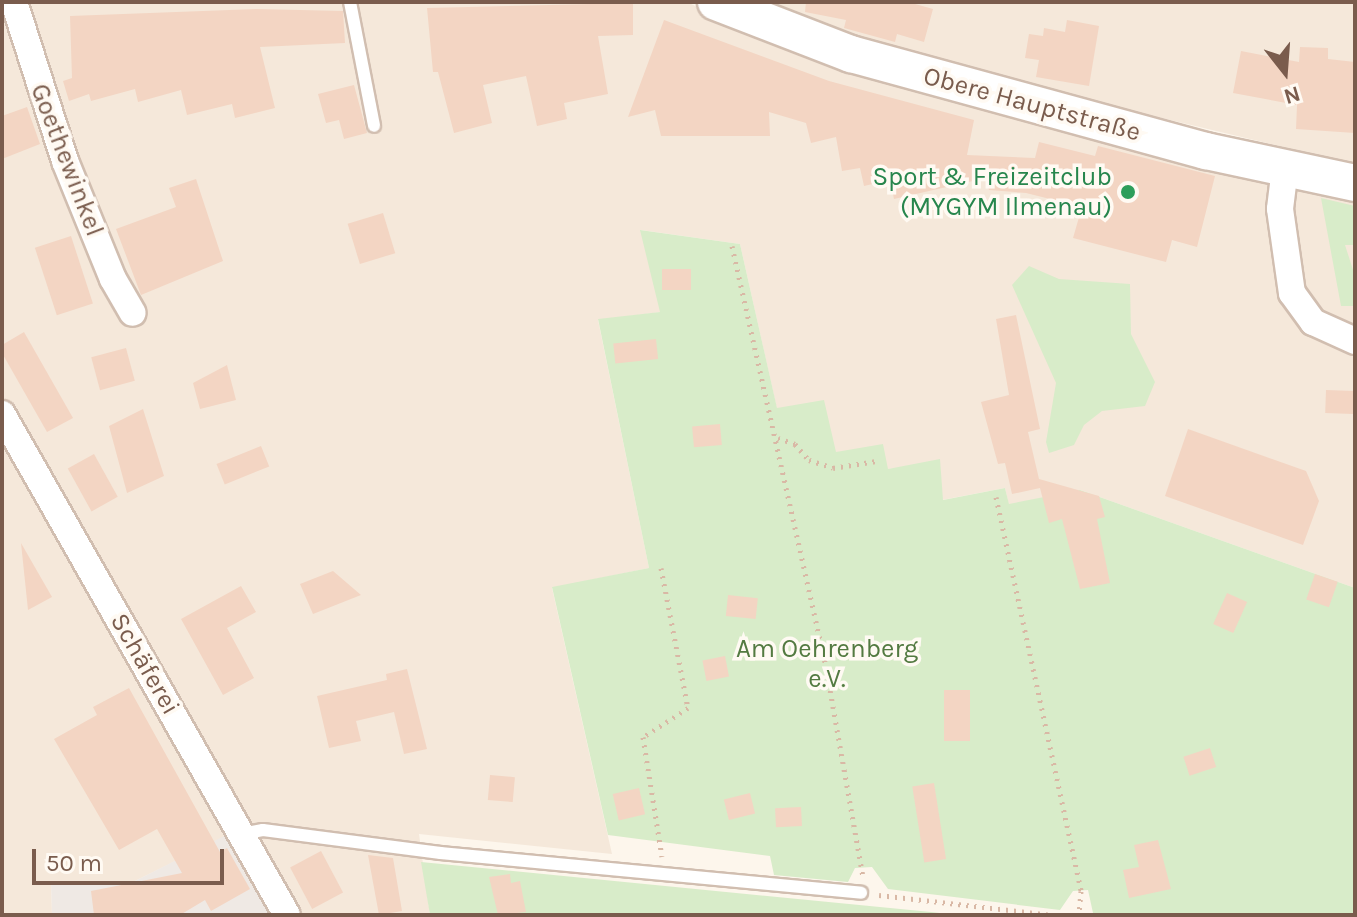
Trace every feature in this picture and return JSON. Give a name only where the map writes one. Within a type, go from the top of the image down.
[{"type":"main road","name":"Obere Hauptstraße","points":[[716,2],[851,54],[1285,168],[1355,183]]},
{"type":"street","name":"Goethewinkel","points":[[14,2],[65,161],[113,279],[133,313]]},
{"type":"street","points":[[1285,168],[1280,209],[1292,293],[1313,322],[1355,341]]},
{"type":"street","name":"Schäferei","points":[[2,414],[287,915]]},
{"type":"lane","points":[[350,2],[374,126]]},
{"type":"lane","points":[[242,834],[263,830],[861,893]]},
{"type":"path","points":[[732,246],[777,437],[864,868]]},
{"type":"path","points":[[777,437],[795,444],[809,460],[833,468],[876,461]]},
{"type":"path","points":[[996,497],[1081,891],[1079,915]]},
{"type":"path","points":[[661,568],[688,708],[643,737],[664,841],[661,874]]},
{"type":"path","points":[[861,893],[1052,915]]},
{"type":"shaded area","points":[[2,2],[687,2],[774,44],[832,64],[1355,202],[1355,588],[1080,490],[1009,505],[1005,488],[942,500],[908,467],[888,469],[836,453],[777,409],[740,244],[641,230],[661,312],[598,320],[649,568],[552,588],[612,854],[419,834],[430,915],[270,915],[226,836],[133,882],[51,883],[52,915],[2,915]]},
{"type":"shaded area","points":[[751,2],[1355,2],[1355,164],[1019,84],[795,21]]},
{"type":"shaded area","points":[[226,835],[270,915],[52,915],[51,883],[133,882]]},
{"type":"green space","points":[[1321,198],[1355,206],[1355,245],[1345,245],[1355,276],[1355,306],[1341,306]]},
{"type":"green space","name":"Am Oehrenberg e.V.","points":[[640,230],[740,244],[777,408],[824,400],[836,452],[883,444],[888,469],[940,459],[943,500],[1005,488],[1009,504],[1080,490],[1355,588],[1355,915],[1093,913],[1088,890],[1073,891],[1060,910],[888,889],[872,867],[855,868],[848,882],[774,875],[770,856],[608,835],[552,587],[649,568],[598,319],[660,312]]},
{"type":"green space","points":[[1029,266],[1059,279],[1130,284],[1131,334],[1155,382],[1145,406],[1102,411],[1084,425],[1074,445],[1049,453],[1046,442],[1056,383],[1012,285]]},
{"type":"green space","points":[[421,862],[931,912],[957,915],[430,915]]},
{"type":"building","points":[[806,2],[908,2],[933,9],[924,42],[897,34],[895,42],[844,28],[846,20],[805,12]]},
{"type":"building","points":[[633,3],[633,35],[598,36],[608,94],[564,103],[567,119],[537,126],[526,76],[483,85],[492,123],[454,133],[438,72],[433,72],[427,8]]},
{"type":"building","points":[[257,9],[343,11],[345,43],[260,47],[275,108],[235,118],[232,104],[187,115],[181,90],[138,102],[135,89],[91,101],[89,94],[69,101],[63,81],[72,78],[70,16]]},
{"type":"building","points":[[664,20],[829,81],[974,120],[967,155],[1035,158],[1039,142],[1095,156],[1098,146],[1215,176],[1197,247],[1172,240],[1166,262],[1073,238],[1082,207],[1026,193],[989,190],[986,178],[894,199],[890,180],[864,186],[860,168],[842,171],[836,137],[811,143],[806,123],[769,112],[770,136],[661,136],[655,110],[628,117]]},
{"type":"building","points":[[1067,20],[1099,26],[1089,86],[1036,77],[1039,60],[1025,58],[1029,34],[1043,36],[1044,28],[1065,32]]},
{"type":"building","points":[[1300,47],[1328,48],[1328,59],[1355,62],[1355,133],[1296,129],[1297,105],[1233,93],[1241,51],[1299,62]]},
{"type":"building","points":[[354,85],[367,133],[344,139],[339,120],[326,123],[318,94]]},
{"type":"building","points":[[27,107],[40,144],[2,159],[2,116]]},
{"type":"building","points":[[196,179],[223,261],[141,295],[116,229],[176,207],[169,188]]},
{"type":"building","points":[[383,213],[395,253],[360,264],[348,224]]},
{"type":"building","points":[[71,236],[93,304],[57,315],[35,248]]},
{"type":"building","points":[[662,269],[691,269],[691,290],[662,290]]},
{"type":"building","points":[[1016,315],[1040,429],[1028,432],[1039,479],[1099,496],[1105,517],[1097,519],[1110,583],[1080,589],[1062,519],[1049,523],[1040,488],[1012,494],[1005,463],[998,464],[981,402],[1009,395],[996,319]]},
{"type":"building","points":[[24,332],[73,418],[47,432],[2,353],[2,345]]},
{"type":"building","points":[[656,339],[658,359],[615,363],[613,343]]},
{"type":"building","points":[[126,348],[135,381],[100,390],[91,357]]},
{"type":"building","points":[[227,365],[236,400],[200,409],[193,383]]},
{"type":"building","points":[[1326,390],[1354,391],[1353,414],[1325,413]]},
{"type":"building","points":[[143,409],[164,476],[127,493],[109,426]]},
{"type":"building","points":[[720,424],[722,445],[694,447],[692,426]]},
{"type":"building","points":[[1188,429],[1306,471],[1319,501],[1303,545],[1165,496]]},
{"type":"building","points":[[261,446],[269,466],[225,484],[216,464]]},
{"type":"building","points":[[94,454],[118,497],[92,511],[68,469]]},
{"type":"building","points":[[21,543],[52,597],[28,610]]},
{"type":"building","points":[[333,571],[361,595],[313,614],[300,584]]},
{"type":"building","points":[[1315,574],[1338,582],[1329,607],[1306,600]]},
{"type":"building","points":[[241,586],[256,612],[227,628],[254,678],[223,695],[181,619]]},
{"type":"building","points":[[1227,593],[1247,602],[1233,633],[1213,624]]},
{"type":"building","points":[[728,595],[758,598],[756,619],[726,616]]},
{"type":"building","points":[[725,656],[729,677],[706,681],[702,660]]},
{"type":"building","points":[[407,669],[427,749],[404,754],[394,712],[356,721],[361,741],[329,748],[317,696],[387,680],[386,674]]},
{"type":"building","points":[[129,688],[220,852],[227,848],[250,889],[211,911],[205,900],[180,915],[94,915],[91,891],[182,873],[157,829],[119,850],[54,739],[97,715],[93,707]]},
{"type":"building","points":[[944,690],[970,690],[970,741],[944,741]]},
{"type":"building","points":[[1210,748],[1216,767],[1190,776],[1183,757]]},
{"type":"building","points":[[490,775],[515,777],[513,802],[488,800]]},
{"type":"building","points":[[934,783],[946,859],[924,862],[912,786]]},
{"type":"building","points":[[639,788],[645,814],[619,820],[613,794]]},
{"type":"building","points":[[750,793],[755,813],[729,820],[724,800]]},
{"type":"building","points":[[801,807],[802,826],[776,827],[775,808]]},
{"type":"building","points":[[1158,840],[1171,889],[1129,898],[1123,870],[1139,867],[1134,845]]},
{"type":"building","points":[[321,851],[343,892],[312,909],[290,867]]},
{"type":"building","points":[[368,855],[393,858],[402,911],[379,915]]},
{"type":"building","points":[[510,874],[511,883],[520,881],[526,912],[498,915],[489,877]]},
{"type":"place","name":"Sport & Freizeitclub (MYGYM Ilmenau)","points":[[1128,192]]}]
